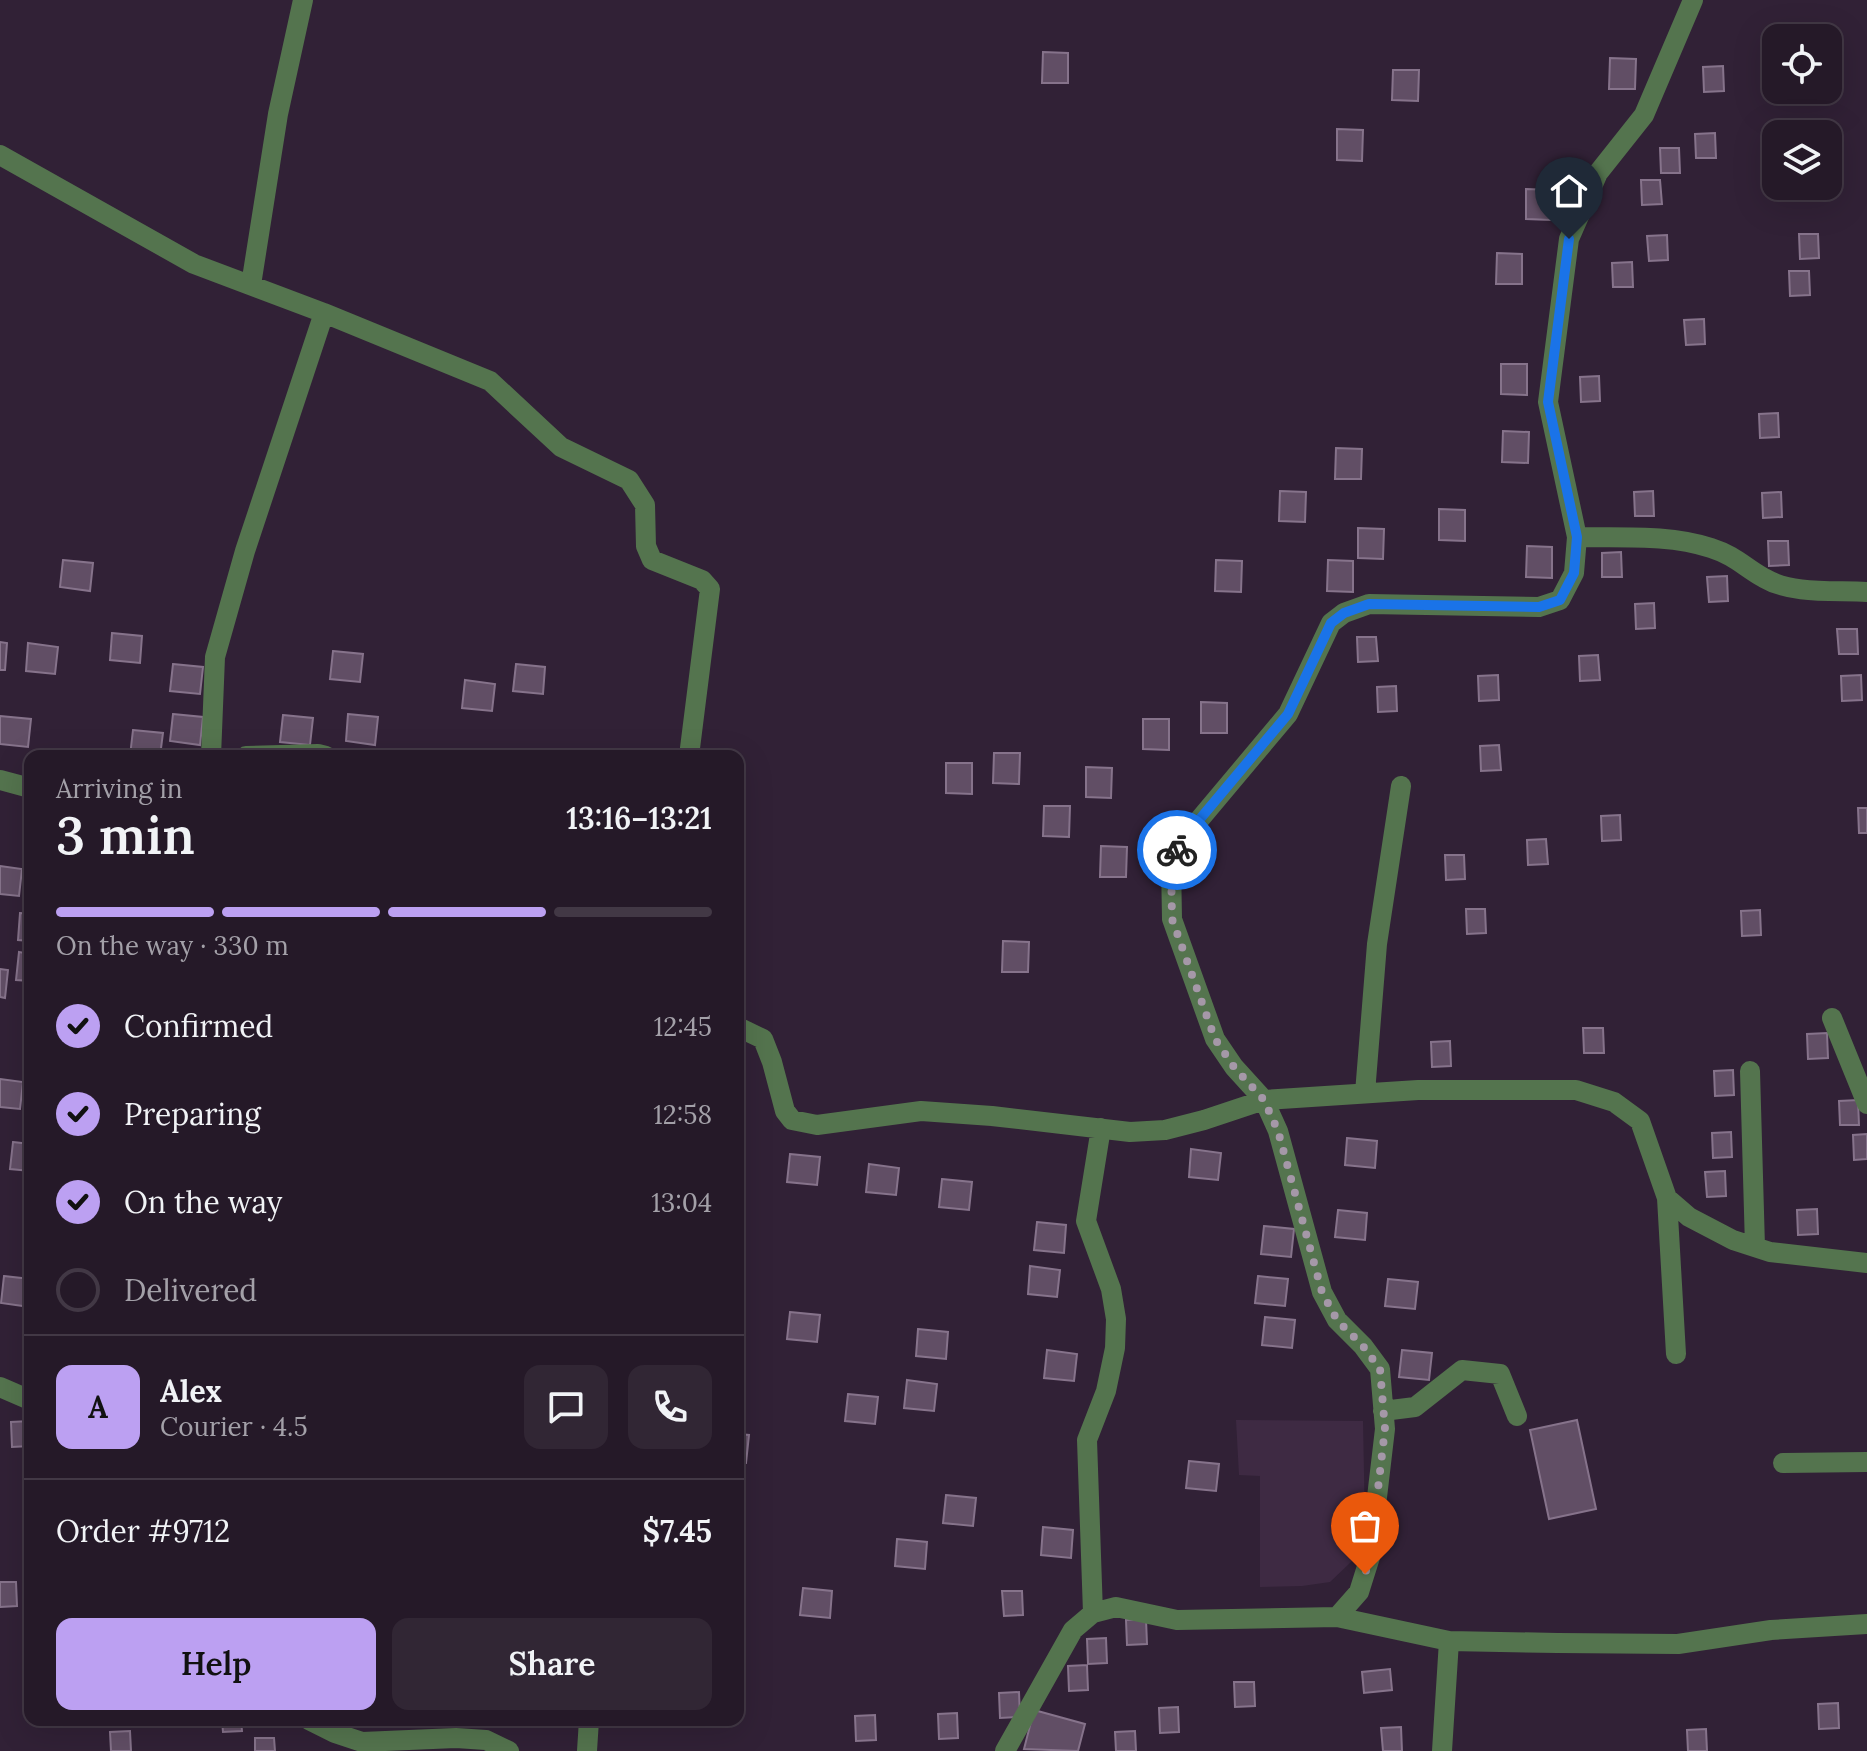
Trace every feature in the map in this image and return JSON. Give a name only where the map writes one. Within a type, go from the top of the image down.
[{"type":"street","points":[[251,285],[278,114],[303,0]]},
{"type":"street","points":[[1337,1617],[1359,1592],[1370,1557],[1385,1429],[1380,1369],[1337,1320],[1322,1292],[1278,1131],[1264,1100],[1234,1067],[1215,1039],[1172,919],[1171,862],[1184,838],[1288,714],[1331,623],[1344,613],[1369,604],[1539,607],[1560,600],[1574,573],[1577,537],[1548,402],[1569,239],[1598,173],[1644,115],[1693,0]]},
{"type":"street","points":[[0,155],[194,264],[490,381],[561,447],[629,480],[645,505],[646,546],[652,560],[702,580],[710,589],[690,750]]},
{"type":"street","points":[[211,750],[215,657],[245,551],[324,313]]},
{"type":"street","points":[[1577,537],[1672,539],[1710,547],[1741,560],[1765,579],[1791,588],[1867,592]]},
{"type":"street","points":[[0,780],[24,786]]},
{"type":"street","points":[[1365,1093],[1377,944],[1401,786]]},
{"type":"street","points":[[1832,1018],[1867,1104]]},
{"type":"street","points":[[744,1030],[763,1039],[785,1111],[792,1120],[817,1125],[921,1111],[1130,1132],[1165,1130],[1264,1100],[1418,1090],[1576,1090],[1614,1102],[1640,1121],[1667,1198],[1676,1354]]},
{"type":"street","points":[[1750,1071],[1755,1247]]},
{"type":"street","points":[[1093,1613],[1087,1440],[1106,1391],[1115,1348],[1116,1319],[1111,1289],[1086,1221],[1101,1128]]},
{"type":"street","points":[[1667,1198],[1689,1217],[1733,1240],[1770,1252],[1867,1263]]},
{"type":"street","points":[[1383,1411],[1415,1407],[1462,1370],[1500,1374],[1517,1416]]},
{"type":"street","points":[[0,1387],[24,1397]]},
{"type":"street","points":[[1783,1463],[1867,1462]]},
{"type":"street","points":[[1005,1751],[1073,1630],[1093,1613],[1116,1607],[1177,1620],[1337,1617],[1449,1641],[1678,1644],[1771,1630],[1867,1624]]},
{"type":"street","points":[[1442,1751],[1449,1641]]},
{"type":"street","points":[[321,1726],[362,1742],[456,1738],[486,1740],[509,1751]]},
{"type":"street","points":[[587,1751],[589,1726]]},
{"type":"shaded area","points":[[1236,1420],[1363,1421],[1365,1526],[1352,1561],[1330,1582],[1260,1587],[1260,1476],[1239,1475]]},
{"type":"building","points":[[1043,52],[1068,53],[1068,83],[1042,83]]},
{"type":"building","points":[[1610,58],[1636,59],[1635,89],[1609,89]]},
{"type":"building","points":[[1723,66],[1724,91],[1704,92],[1703,67]]},
{"type":"building","points":[[1393,70],[1419,70],[1418,101],[1392,100]]},
{"type":"building","points":[[1337,129],[1363,130],[1362,161],[1337,160]]},
{"type":"building","points":[[1715,133],[1716,158],[1696,158],[1695,134]]},
{"type":"building","points":[[1660,148],[1679,148],[1680,173],[1661,173]]},
{"type":"building","points":[[1641,180],[1660,180],[1662,204],[1642,205]]},
{"type":"building","points":[[1526,189],[1552,190],[1551,220],[1526,219]]},
{"type":"building","points":[[1799,234],[1818,234],[1819,258],[1800,259]]},
{"type":"building","points":[[1667,235],[1668,260],[1649,261],[1647,236]]},
{"type":"building","points":[[1497,253],[1522,254],[1522,284],[1496,284]]},
{"type":"building","points":[[1632,262],[1633,287],[1613,287],[1612,263]]},
{"type":"building","points":[[1789,271],[1809,271],[1810,295],[1790,296]]},
{"type":"building","points":[[1704,319],[1705,344],[1686,345],[1684,320]]},
{"type":"building","points":[[1501,364],[1527,364],[1527,395],[1501,394]]},
{"type":"building","points":[[1599,376],[1600,401],[1581,402],[1580,377]]},
{"type":"building","points":[[1778,413],[1779,437],[1760,438],[1759,414]]},
{"type":"building","points":[[1503,431],[1529,432],[1528,463],[1502,462]]},
{"type":"building","points":[[1336,448],[1362,449],[1361,479],[1335,479]]},
{"type":"building","points":[[1280,491],[1306,492],[1305,522],[1279,521]]},
{"type":"building","points":[[1653,491],[1654,516],[1635,516],[1634,492]]},
{"type":"building","points":[[1781,492],[1782,517],[1763,518],[1762,493]]},
{"type":"building","points":[[1439,509],[1465,510],[1465,541],[1439,540]]},
{"type":"building","points":[[1358,528],[1384,529],[1383,559],[1358,558]]},
{"type":"building","points":[[1768,541],[1788,541],[1789,565],[1769,566]]},
{"type":"building","points":[[1527,546],[1552,547],[1552,578],[1526,577]]},
{"type":"building","points":[[1621,552],[1622,577],[1602,577],[1602,553]]},
{"type":"building","points":[[63,560],[93,563],[90,591],[60,587]]},
{"type":"building","points":[[1216,560],[1242,561],[1241,592],[1215,591]]},
{"type":"building","points":[[1328,560],[1353,561],[1353,592],[1327,591]]},
{"type":"building","points":[[1727,576],[1728,601],[1709,602],[1707,577]]},
{"type":"building","points":[[1654,603],[1655,628],[1636,629],[1635,604]]},
{"type":"building","points":[[1837,629],[1857,629],[1858,654],[1839,654]]},
{"type":"building","points":[[112,633],[142,636],[140,663],[110,660]]},
{"type":"building","points":[[1357,637],[1376,637],[1378,661],[1358,662]]},
{"type":"building","points":[[0,642],[7,643],[5,670],[0,670]]},
{"type":"building","points":[[28,643],[58,647],[55,674],[26,671]]},
{"type":"building","points":[[333,651],[363,654],[360,682],[330,679]]},
{"type":"building","points":[[1598,655],[1600,680],[1580,681],[1579,656]]},
{"type":"building","points":[[173,664],[203,667],[200,694],[170,691]]},
{"type":"building","points":[[516,664],[545,667],[543,694],[513,691]]},
{"type":"building","points":[[1498,675],[1499,700],[1479,701],[1478,676]]},
{"type":"building","points":[[1861,675],[1862,700],[1842,701],[1841,676]]},
{"type":"building","points":[[465,680],[495,684],[492,711],[462,708]]},
{"type":"building","points":[[1396,686],[1397,711],[1378,712],[1377,687]]},
{"type":"building","points":[[1201,702],[1227,703],[1227,733],[1201,733]]},
{"type":"building","points":[[173,714],[203,717],[200,745],[170,741]]},
{"type":"building","points":[[348,714],[378,717],[375,745],[346,741]]},
{"type":"building","points":[[283,715],[313,718],[310,745],[280,742]]},
{"type":"building","points":[[0,716],[31,719],[28,747],[0,744]]},
{"type":"building","points":[[1143,719],[1169,719],[1169,750],[1143,749]]},
{"type":"building","points":[[133,730],[163,733],[161,750],[131,750]]},
{"type":"building","points":[[1499,745],[1501,770],[1481,771],[1480,746]]},
{"type":"building","points":[[994,753],[1020,753],[1019,784],[993,783]]},
{"type":"building","points":[[946,763],[972,763],[972,794],[946,793]]},
{"type":"building","points":[[1086,767],[1112,768],[1111,798],[1086,797]]},
{"type":"building","points":[[1044,806],[1070,806],[1069,837],[1043,836]]},
{"type":"building","points":[[1858,808],[1867,808],[1867,833],[1859,833]]},
{"type":"building","points":[[1620,815],[1621,840],[1602,841],[1601,816]]},
{"type":"building","points":[[1546,839],[1548,864],[1528,865],[1527,840]]},
{"type":"building","points":[[1101,846],[1127,847],[1126,877],[1100,877]]},
{"type":"building","points":[[1445,855],[1464,855],[1465,879],[1446,880]]},
{"type":"building","points":[[0,866],[22,869],[19,896],[0,894]]},
{"type":"building","points":[[1466,909],[1485,909],[1486,933],[1467,934]]},
{"type":"building","points":[[1760,910],[1761,935],[1742,936],[1741,911]]},
{"type":"building","points":[[20,913],[24,913],[24,940],[18,940]]},
{"type":"building","points":[[1003,941],[1029,942],[1028,972],[1002,972]]},
{"type":"building","points":[[19,952],[24,953],[24,981],[16,980]]},
{"type":"building","points":[[0,969],[8,970],[5,998],[0,997]]},
{"type":"building","points":[[1583,1028],[1603,1028],[1604,1053],[1584,1053]]},
{"type":"building","points":[[1827,1033],[1828,1058],[1808,1059],[1807,1034]]},
{"type":"building","points":[[1450,1041],[1451,1066],[1432,1067],[1431,1042]]},
{"type":"building","points":[[1733,1070],[1734,1095],[1715,1096],[1714,1071]]},
{"type":"building","points":[[0,1079],[23,1082],[20,1109],[0,1107]]},
{"type":"building","points":[[1858,1100],[1859,1125],[1840,1125],[1839,1101]]},
{"type":"building","points":[[1731,1132],[1732,1157],[1713,1158],[1712,1133]]},
{"type":"building","points":[[1867,1134],[1867,1159],[1854,1160],[1853,1135]]},
{"type":"building","points":[[1347,1138],[1377,1141],[1375,1168],[1345,1165]]},
{"type":"building","points":[[13,1142],[24,1143],[24,1170],[10,1169]]},
{"type":"building","points":[[1191,1149],[1221,1153],[1218,1180],[1189,1177]]},
{"type":"building","points":[[790,1154],[820,1157],[817,1185],[787,1182]]},
{"type":"building","points":[[869,1164],[899,1168],[896,1195],[866,1192]]},
{"type":"building","points":[[1725,1171],[1726,1196],[1707,1197],[1705,1172]]},
{"type":"building","points":[[942,1179],[972,1182],[969,1210],[939,1207]]},
{"type":"building","points":[[1817,1209],[1818,1234],[1798,1235],[1797,1210]]},
{"type":"building","points":[[1338,1210],[1367,1213],[1365,1240],[1335,1237]]},
{"type":"building","points":[[1037,1222],[1066,1225],[1064,1253],[1034,1250]]},
{"type":"building","points":[[1264,1226],[1294,1229],[1291,1257],[1261,1254]]},
{"type":"building","points":[[1030,1266],[1060,1270],[1057,1297],[1028,1294]]},
{"type":"building","points":[[4,1276],[24,1278],[24,1306],[1,1303]]},
{"type":"building","points":[[1258,1276],[1288,1279],[1285,1306],[1255,1303]]},
{"type":"building","points":[[1388,1279],[1418,1282],[1415,1309],[1385,1306]]},
{"type":"building","points":[[790,1312],[820,1315],[817,1342],[787,1339]]},
{"type":"building","points":[[1265,1317],[1295,1320],[1292,1348],[1262,1345]]},
{"type":"building","points":[[918,1329],[948,1332],[946,1359],[916,1356]]},
{"type":"building","points":[[1047,1350],[1077,1354],[1074,1381],[1044,1378]]},
{"type":"building","points":[[1402,1350],[1432,1353],[1429,1380],[1399,1377]]},
{"type":"building","points":[[907,1380],[937,1384],[934,1411],[904,1408]]},
{"type":"building","points":[[848,1394],[878,1397],[875,1424],[845,1421]]},
{"type":"building","points":[[1577,1420],[1596,1509],[1549,1519],[1530,1430]]},
{"type":"building","points":[[24,1421],[24,1446],[12,1447],[11,1422]]},
{"type":"building","points":[[744,1435],[749,1435],[744,1463]]},
{"type":"building","points":[[1189,1461],[1219,1464],[1216,1491],[1186,1488]]},
{"type":"building","points":[[946,1495],[976,1498],[973,1526],[943,1523]]},
{"type":"building","points":[[1043,1527],[1073,1530],[1071,1558],[1041,1555]]},
{"type":"building","points":[[897,1539],[927,1542],[925,1569],[895,1566]]},
{"type":"building","points":[[0,1582],[16,1582],[17,1606],[0,1607]]},
{"type":"building","points":[[803,1588],[832,1591],[830,1618],[800,1615]]},
{"type":"building","points":[[1002,1591],[1022,1591],[1023,1615],[1004,1616]]},
{"type":"building","points":[[1146,1619],[1147,1644],[1127,1645],[1126,1620]]},
{"type":"building","points":[[1106,1638],[1107,1663],[1088,1664],[1087,1639]]},
{"type":"building","points":[[1087,1665],[1088,1690],[1069,1691],[1068,1666]]},
{"type":"building","points":[[1390,1669],[1392,1690],[1364,1693],[1362,1672]]},
{"type":"building","points":[[1234,1682],[1254,1682],[1255,1706],[1235,1707]]},
{"type":"building","points":[[1019,1692],[1020,1717],[1000,1718],[999,1693]]},
{"type":"building","points":[[1838,1703],[1839,1728],[1819,1729],[1818,1704]]},
{"type":"building","points":[[1178,1707],[1179,1732],[1160,1733],[1159,1708]]},
{"type":"building","points":[[1034,1710],[1085,1724],[1078,1751],[1024,1749]]},
{"type":"building","points":[[957,1713],[958,1738],[939,1739],[938,1714]]},
{"type":"building","points":[[875,1715],[876,1740],[856,1741],[855,1716]]},
{"type":"building","points":[[222,1726],[242,1726],[242,1731],[223,1732]]},
{"type":"building","points":[[1401,1727],[1402,1751],[1383,1751],[1381,1728]]},
{"type":"building","points":[[1706,1729],[1707,1751],[1688,1751],[1687,1730]]},
{"type":"building","points":[[130,1731],[131,1751],[111,1751],[110,1732]]},
{"type":"building","points":[[1135,1731],[1136,1751],[1116,1751],[1115,1732]]},
{"type":"building","points":[[255,1738],[274,1738],[275,1751],[255,1751]]},
{"type":"way so far","points":[[1177,850],[1171,862],[1172,919],[1215,1039],[1234,1067],[1264,1100],[1278,1131],[1322,1292],[1337,1320],[1380,1369],[1385,1429],[1370,1557],[1365,1574]]},
{"type":"route","points":[[1177,850],[1288,714],[1331,623],[1344,613],[1369,604],[1539,607],[1560,600],[1574,573],[1577,537],[1548,402],[1569,239]]}]
